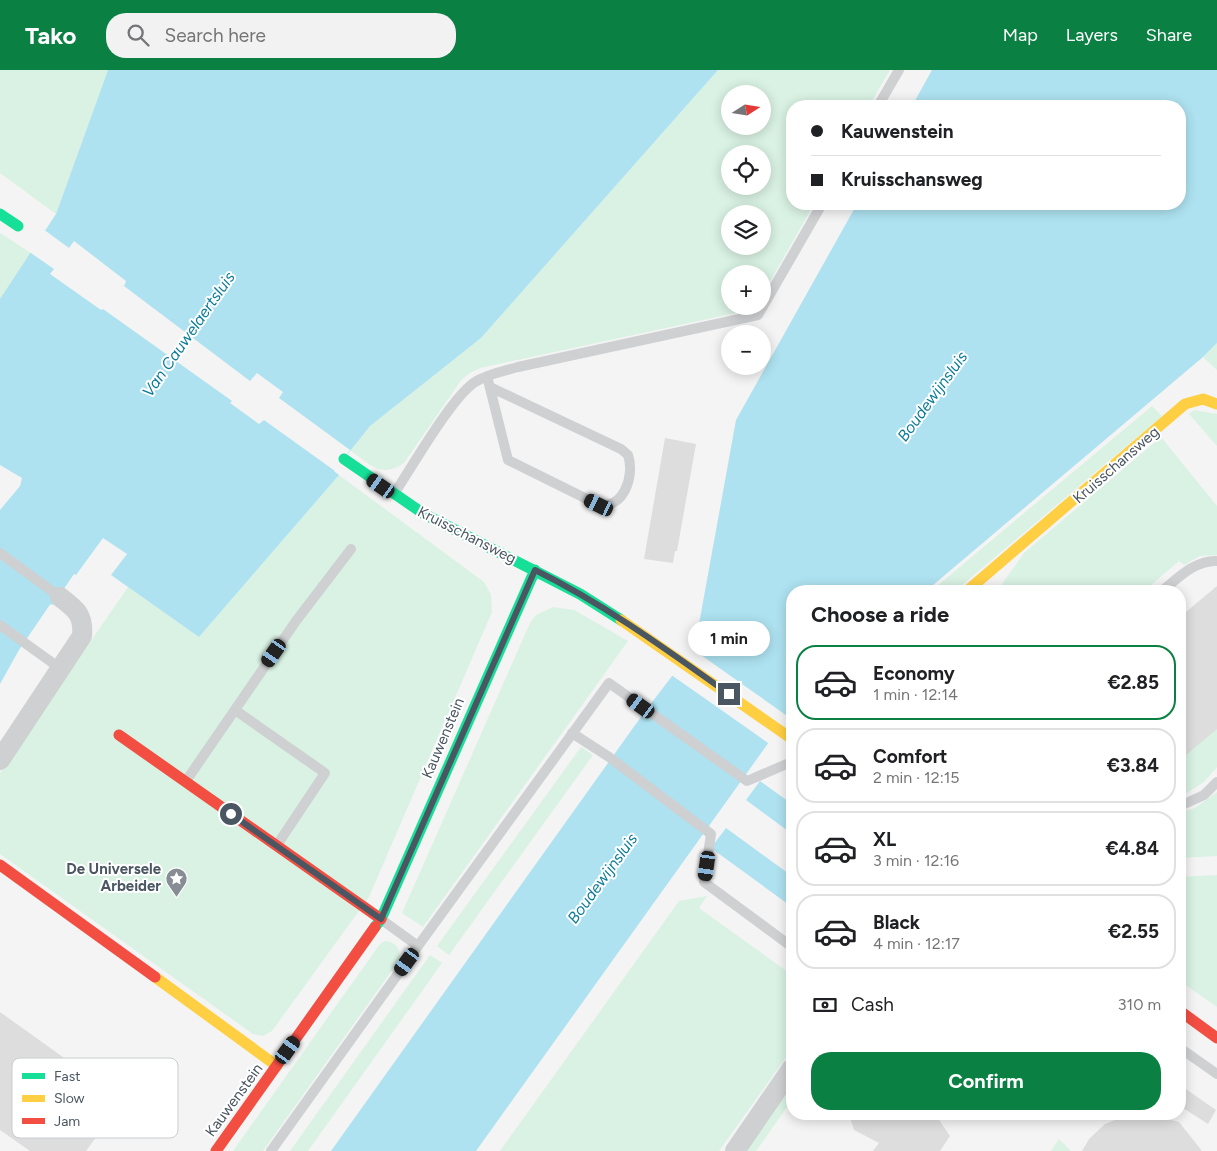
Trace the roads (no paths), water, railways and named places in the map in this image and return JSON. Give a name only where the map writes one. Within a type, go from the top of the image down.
[{"type":"street","points":[[0,214],[18,226]]},
{"type":"street","name":"Kruisschansweg","points":[[974,585],[1186,404],[1203,399],[1217,404]]},
{"type":"street","name":"Kruisschansweg","points":[[344,459],[394,495],[436,521],[535,570],[600,605],[656,642],[786,734]]},
{"type":"street","name":"Kruisschansweg","points":[[992,585],[1020,547]]},
{"type":"street","name":"Kauwenstein","points":[[216,1151],[381,919],[535,570]]},
{"type":"street","points":[[0,760],[62,669],[82,636],[83,622],[78,610],[60,596]]},
{"type":"street","points":[[120,735],[381,919]]},
{"type":"street","name":"Kauwenstein","points":[[0,865],[277,1066]]},
{"type":"street","points":[[1186,1015],[1217,1038]]},
{"type":"street","points":[[734,1151],[786,1077]]},
{"type":"lane","points":[[882,100],[899,70]]},
{"type":"lane","points":[[394,495],[458,398],[476,381],[518,367],[758,315],[819,210]]},
{"type":"lane","points":[[487,376],[508,460],[599,505],[606,506],[615,503],[621,498],[631,474],[628,455],[621,449],[490,387]]},
{"type":"lane","points":[[185,782],[296,622],[351,549]]},
{"type":"lane","points":[[0,553],[60,596]]},
{"type":"lane","points":[[1169,585],[1185,572],[1200,564],[1217,561]]},
{"type":"lane","points":[[0,625],[62,669]]},
{"type":"lane","points":[[272,1151],[609,683],[747,781],[786,764]]},
{"type":"lane","points":[[235,710],[325,773],[276,846]]},
{"type":"lane","points":[[572,733],[609,757],[711,834],[704,882],[786,943]]},
{"type":"lane","points":[[1186,803],[1204,795],[1217,782]]},
{"type":"lane","points":[[381,919],[418,946]]},
{"type":"lane","points":[[1186,1052],[1217,1074]]},
{"type":"water","name":"Van Cauwelaertsluis","points":[[108,70],[718,70],[481,338],[370,426],[334,471],[339,475],[199,637],[111,575],[127,554],[103,538],[76,575],[74,574],[53,605],[49,606],[19,650],[0,684],[0,510],[20,486],[22,478],[0,465],[0,299],[56,214]]},
{"type":"water","name":"Boudewijnsluis","points":[[932,70],[1217,70],[1217,343],[1203,357],[933,585],[786,585],[786,718],[476,1151],[331,1151],[643,714],[695,646],[736,420],[761,375],[771,375],[771,358],[854,210],[1186,210],[1186,100],[915,100]]},
{"type":"water","points":[[760,781],[786,800],[786,830],[746,800]]},
{"type":"water","points":[[726,828],[786,872],[786,903],[711,848]]},
{"type":"place","name":"De Universele Arbeider","points":[[177,897]]}]
